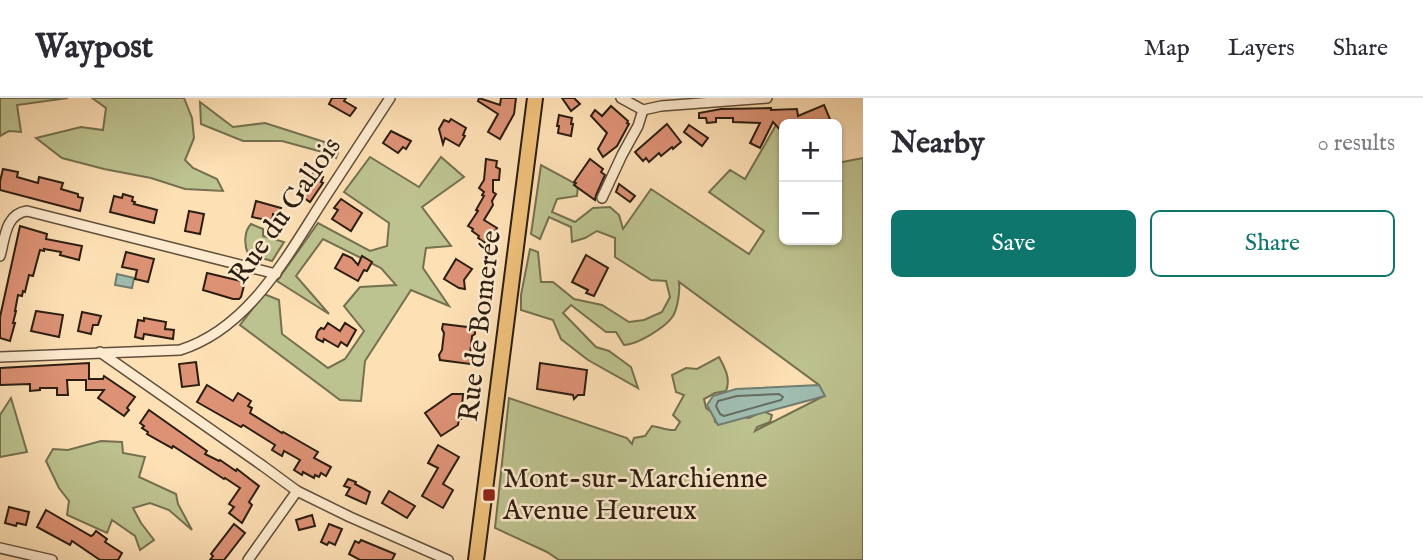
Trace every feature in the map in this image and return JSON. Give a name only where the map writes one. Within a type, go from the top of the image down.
[{"type":"main road","name":"Rue de Bomerée","points":[[476,560],[535,98]]},
{"type":"street","name":"Rue du Gallois","points":[[0,357],[180,350],[198,345],[219,331],[248,305],[276,274],[390,98]]},
{"type":"street","points":[[621,98],[643,110],[661,106],[767,98]]},
{"type":"street","points":[[602,198],[638,126],[643,110]]},
{"type":"street","points":[[0,256],[9,223],[19,212],[27,211],[276,274]]},
{"type":"street","points":[[100,352],[297,491],[448,560]]},
{"type":"street","points":[[248,560],[297,491]]},
{"type":"street","points":[[0,548],[52,560]]},
{"type":"green space","points":[[0,98],[68,98],[17,105],[21,132],[9,131],[0,136]]},
{"type":"green space","points":[[92,98],[184,98],[192,118],[194,138],[185,160],[193,168],[217,179],[223,191],[185,189],[151,178],[62,158],[36,138],[81,127],[103,130],[106,108]]},
{"type":"green space","points":[[200,102],[233,127],[265,123],[340,147],[336,158],[282,141],[243,141],[201,124]]},
{"type":"green space","points":[[776,125],[779,128],[779,245],[842,245],[842,162],[863,158],[863,560],[559,560],[495,528],[509,398],[627,438],[632,444],[634,438],[645,436],[652,426],[675,430],[680,422],[673,415],[684,395],[676,392],[672,375],[686,368],[697,369],[719,357],[728,378],[726,391],[704,399],[706,408],[714,414],[715,422],[749,418],[763,411],[772,415],[770,422],[757,427],[755,431],[824,396],[819,385],[679,282],[673,316],[651,335],[630,344],[624,345],[616,332],[606,332],[571,305],[563,313],[596,347],[609,351],[631,367],[638,388],[588,360],[561,339],[553,320],[521,310],[521,295],[530,249],[538,252],[541,282],[553,282],[574,299],[602,305],[629,322],[644,320],[662,312],[670,297],[666,281],[651,280],[615,257],[615,238],[597,231],[572,242],[571,227],[549,217],[540,239],[531,234],[541,165],[578,185],[577,196],[557,199],[552,212],[575,222],[593,208],[610,207],[619,215],[623,229],[651,189],[749,254],[764,231],[709,192],[730,170],[745,179]]},
{"type":"green space","points":[[370,157],[419,187],[441,157],[464,177],[422,207],[451,246],[426,248],[423,268],[449,306],[411,290],[365,361],[361,401],[340,400],[240,325],[264,294],[279,300],[282,334],[328,368],[345,359],[364,331],[344,306],[360,287],[396,285],[381,268],[323,239],[296,276],[329,314],[277,281],[318,223],[370,251],[387,246],[389,223],[344,192]]},
{"type":"green space","points":[[251,224],[263,229],[263,236],[284,242],[272,261],[248,254],[245,238]]},
{"type":"green space","points":[[11,398],[27,452],[0,457],[0,415]]},
{"type":"green space","points":[[101,441],[122,442],[123,453],[145,457],[139,477],[176,494],[178,504],[192,530],[169,510],[150,503],[133,508],[154,540],[140,550],[135,536],[112,520],[107,533],[67,515],[69,501],[59,488],[46,461],[53,449],[68,450]]},
{"type":"water","points":[[117,274],[134,278],[132,288],[115,285]]},
{"type":"water","points":[[819,385],[825,396],[718,425],[707,405],[713,396],[736,389]]},
{"type":"building","points":[[332,98],[346,98],[344,101],[356,108],[350,116],[329,104]]},
{"type":"building","points":[[479,98],[500,105],[501,98],[516,98],[514,114],[500,139],[488,132],[498,114],[478,101]]},
{"type":"building","points":[[562,98],[574,98],[580,104],[571,111]]},
{"type":"building","points":[[824,105],[830,119],[779,119],[779,129],[773,122],[760,148],[750,143],[760,123],[716,118],[716,122],[707,123],[706,118],[699,118],[699,113],[721,109],[771,108],[797,109],[798,116]]},
{"type":"building","points":[[611,106],[629,124],[617,146],[603,157],[598,149],[607,133],[591,116],[595,110],[602,116]]},
{"type":"building","points":[[559,115],[572,118],[571,136],[558,133]]},
{"type":"building","points":[[451,119],[466,128],[459,146],[445,138],[443,144],[439,129],[444,120],[449,122]]},
{"type":"building","points":[[667,124],[681,142],[661,156],[659,153],[649,162],[646,158],[643,161],[635,152]]},
{"type":"building","points":[[689,125],[708,138],[702,146],[684,132]]},
{"type":"building","points":[[391,131],[411,141],[406,149],[403,147],[398,153],[383,143]]},
{"type":"building","points":[[486,159],[497,161],[496,167],[500,169],[499,180],[493,180],[493,192],[496,194],[493,205],[484,220],[497,228],[487,244],[468,226],[484,196],[484,192],[479,188],[484,180]]},
{"type":"building","points":[[590,159],[603,169],[601,172],[605,175],[595,200],[574,185]]},
{"type":"building","points":[[3,169],[18,172],[17,177],[38,183],[39,177],[63,183],[61,189],[83,198],[80,211],[0,190]]},
{"type":"building","points":[[314,171],[323,177],[323,183],[310,202],[298,194],[308,174],[312,176]]},
{"type":"building","points":[[619,184],[635,196],[630,202],[616,192]]},
{"type":"building","points":[[123,194],[133,197],[134,204],[157,210],[154,223],[110,212],[114,196],[122,198]]},
{"type":"building","points":[[341,199],[362,213],[351,231],[332,219],[338,210],[334,208]]},
{"type":"building","points":[[256,201],[281,208],[279,216],[273,214],[272,221],[252,217]]},
{"type":"building","points":[[189,211],[204,214],[200,234],[185,231]]},
{"type":"building","points":[[20,226],[47,234],[46,239],[82,246],[79,260],[60,255],[61,252],[40,250],[33,276],[29,275],[22,296],[18,295],[10,341],[0,338],[0,317]]},
{"type":"building","points":[[126,252],[154,259],[148,282],[135,279],[137,270],[122,267]]},
{"type":"building","points":[[343,254],[358,265],[362,256],[372,262],[358,281],[335,268]]},
{"type":"building","points":[[586,255],[608,268],[594,296],[572,282]]},
{"type":"building","points":[[456,259],[472,269],[464,280],[465,289],[444,279]]},
{"type":"building","points":[[207,273],[245,282],[241,297],[233,299],[203,290]]},
{"type":"building","points":[[36,311],[63,315],[59,337],[31,331]]},
{"type":"building","points":[[82,312],[101,316],[98,325],[93,325],[91,334],[78,331]]},
{"type":"building","points":[[144,318],[166,322],[165,329],[174,330],[173,339],[144,334],[143,339],[135,337],[138,320],[144,321]]},
{"type":"building","points":[[328,323],[340,331],[345,323],[356,330],[347,346],[341,342],[338,347],[324,339],[323,342],[317,339],[318,331],[324,329]]},
{"type":"building","points":[[443,324],[475,328],[470,364],[440,360]]},
{"type":"building","points":[[196,362],[199,385],[182,387],[179,364]]},
{"type":"building","points":[[89,363],[89,379],[103,379],[104,376],[135,397],[124,416],[98,398],[104,390],[86,390],[86,380],[67,380],[68,395],[57,395],[57,388],[30,391],[30,384],[0,385],[0,368]]},
{"type":"building","points":[[540,363],[587,370],[584,395],[578,395],[574,399],[573,395],[537,389]]},
{"type":"building","points":[[207,385],[233,401],[238,393],[251,401],[248,406],[252,408],[250,413],[318,452],[314,458],[331,467],[326,476],[321,473],[314,478],[303,472],[302,475],[294,470],[300,460],[284,451],[282,456],[272,450],[275,445],[197,402]]},
{"type":"building","points":[[452,394],[463,394],[461,419],[458,425],[441,436],[425,413]]},
{"type":"building","points":[[149,410],[207,451],[205,454],[236,471],[237,469],[259,486],[249,502],[252,505],[242,523],[229,513],[234,507],[229,504],[240,488],[173,446],[172,448],[147,434],[140,423]]},
{"type":"building","points":[[438,445],[459,457],[443,484],[453,490],[443,508],[422,496],[438,468],[428,463]]},
{"type":"building","points":[[348,479],[370,492],[366,504],[346,495],[350,488],[344,486]]},
{"type":"building","points":[[389,491],[415,506],[407,518],[382,503]]},
{"type":"building","points":[[9,507],[29,512],[26,525],[5,523]]},
{"type":"building","points":[[46,510],[91,536],[96,531],[107,539],[105,542],[122,553],[118,560],[100,560],[72,541],[70,545],[37,527]]},
{"type":"building","points":[[312,515],[315,526],[299,530],[296,520]]},
{"type":"building","points":[[234,524],[245,533],[224,560],[210,560],[213,556],[211,554]]},
{"type":"building","points":[[329,524],[342,529],[335,545],[321,542]]},
{"type":"building","points":[[361,540],[395,554],[392,560],[360,560],[349,554],[355,541],[359,543]]},
{"type":"place","name":"Mont-sur-Marchienne Avenue Heureux","points":[[489,495]]}]
